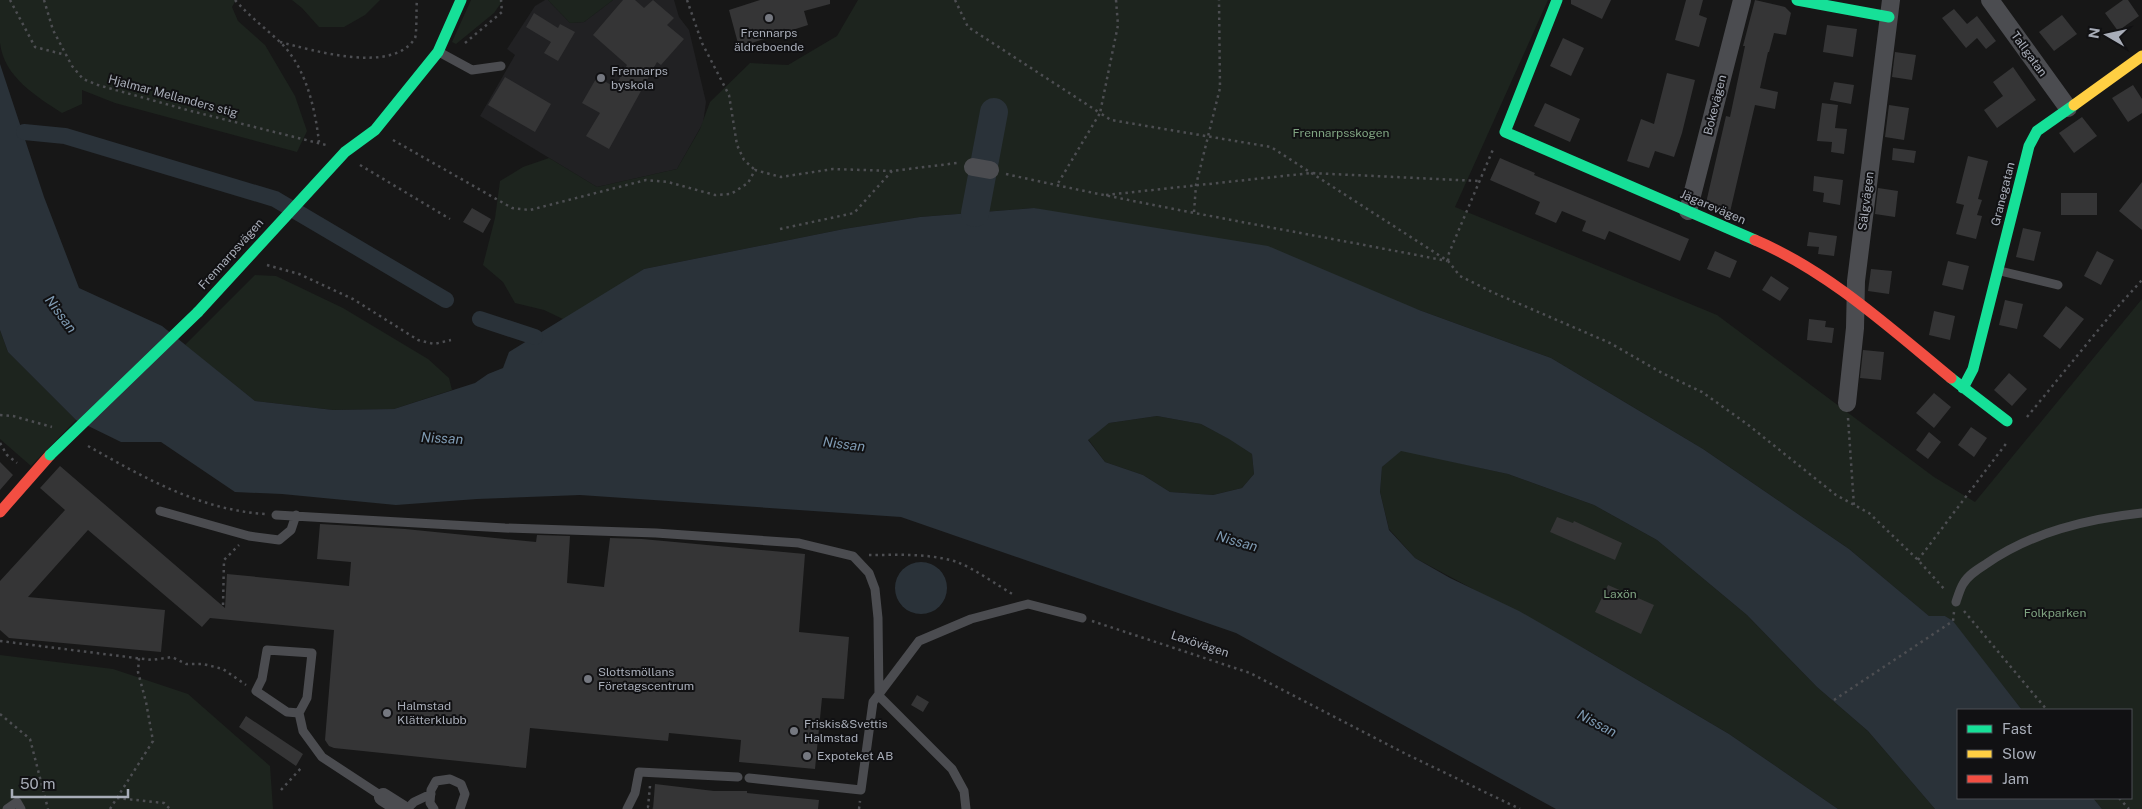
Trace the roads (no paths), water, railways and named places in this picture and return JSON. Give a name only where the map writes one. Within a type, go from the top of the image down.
[{"type":"street","name":"Frennarpsvägen","points":[[0,512],[50,455],[198,312],[256,247],[346,152],[375,130],[410,86],[443,54],[461,0]]},
{"type":"street","name":"Jägarevägen","points":[[1557,0],[1505,132],[1774,248],[1856,299],[1963,388],[2007,421]]},
{"type":"street","name":"Bokevägen","points":[[1688,211],[1742,0]]},
{"type":"street","points":[[1797,0],[1845,10],[1890,8]]},
{"type":"street","name":"Tallgatan","points":[[1990,0],[2068,108]]},
{"type":"street","name":"Sälgvägen","points":[[1847,403],[1856,281],[1890,8]]},
{"type":"street","name":"Granegatan","points":[[1963,388],[1973,369],[2029,146],[2037,131],[2142,56]]},
{"type":"street","points":[[383,797],[402,809]]},
{"type":"lane","points":[[443,54],[472,70],[501,66]]},
{"type":"lane","points":[[1998,271],[2058,285]]},
{"type":"lane","points":[[160,511],[249,536],[279,540],[291,530],[296,515]]},
{"type":"lane","points":[[1956,602],[1963,584],[1971,574],[2003,552],[2052,531],[2102,517],[2142,512]]},
{"type":"lane","points":[[276,515],[800,543],[853,556],[869,573],[875,589],[878,618],[879,696],[952,769],[964,792],[966,809]]},
{"type":"lane","points":[[749,778],[861,790],[873,702],[919,641],[971,619],[1028,604],[1082,618]]},
{"type":"lane","points":[[298,712],[287,712],[256,691],[262,678],[267,650],[312,653],[307,698],[298,712],[303,731],[322,757],[383,797]]},
{"type":"lane","points":[[627,809],[635,793],[639,772],[738,777]]},
{"type":"lane","points":[[434,809],[430,804],[431,794],[436,781],[450,779],[461,784],[465,794],[460,809]]},
{"type":"lane","points":[[407,809],[414,802],[431,794]]},
{"type":"lane","points":[[7,809],[17,802],[21,809]]},
{"type":"water","name":"Nissan","points":[[0,64],[44,197],[79,288],[162,326],[255,401],[333,410],[394,409],[475,383],[488,374],[503,368],[509,352],[644,269],[844,229],[920,217],[1034,208],[1268,246],[1419,310],[1551,358],[1703,449],[1849,549],[1929,616],[1945,616],[1953,621],[2021,709],[1957,709],[1957,799],[2094,799],[2102,809],[1935,809],[1868,731],[1817,687],[1747,615],[1657,540],[1594,505],[1508,474],[1401,451],[1382,467],[1380,492],[1389,530],[1415,558],[1450,578],[1519,611],[1729,734],[1838,809],[1556,809],[1236,633],[901,517],[580,495],[477,499],[396,505],[282,494],[235,492],[161,442],[121,442],[76,420],[8,352],[0,330]],"holes":[[[1157,416],[1201,424],[1252,454],[1254,474],[1242,488],[1213,495],[1170,492],[1143,475],[1105,462],[1088,440],[1109,423]]]},
{"type":"water","points":[[921,562],[935,566],[943,574],[947,588],[943,602],[935,610],[921,614],[907,610],[899,602],[895,588],[899,574],[907,566]]},
{"type":"waterway","points":[[975,213],[994,112]]},
{"type":"waterway","points":[[24,132],[65,136],[275,199],[446,300]]},
{"type":"waterway","points":[[480,319],[535,337]]},
{"type":"place","name":"Frennarps äldreboende","points":[[769,18]]},
{"type":"place","name":"Frennarps byskola","points":[[601,78]]},
{"type":"place","name":"Slottsmöllans Företagscentrum","points":[[588,679]]},
{"type":"place","name":"Halmstad Klätterklubb","points":[[387,713]]},
{"type":"place","name":"Friskis&Svettis Halmstad","points":[[794,731]]},
{"type":"place","name":"Expoteket AB","points":[[807,756]]},
{"type":"park label","name":"Frennarpsskogen","points":[[1341,133]]},
{"type":"park label","name":"Laxön","points":[[1620,594]]},
{"type":"park label","name":"Folkparken","points":[[2055,613]]}]
